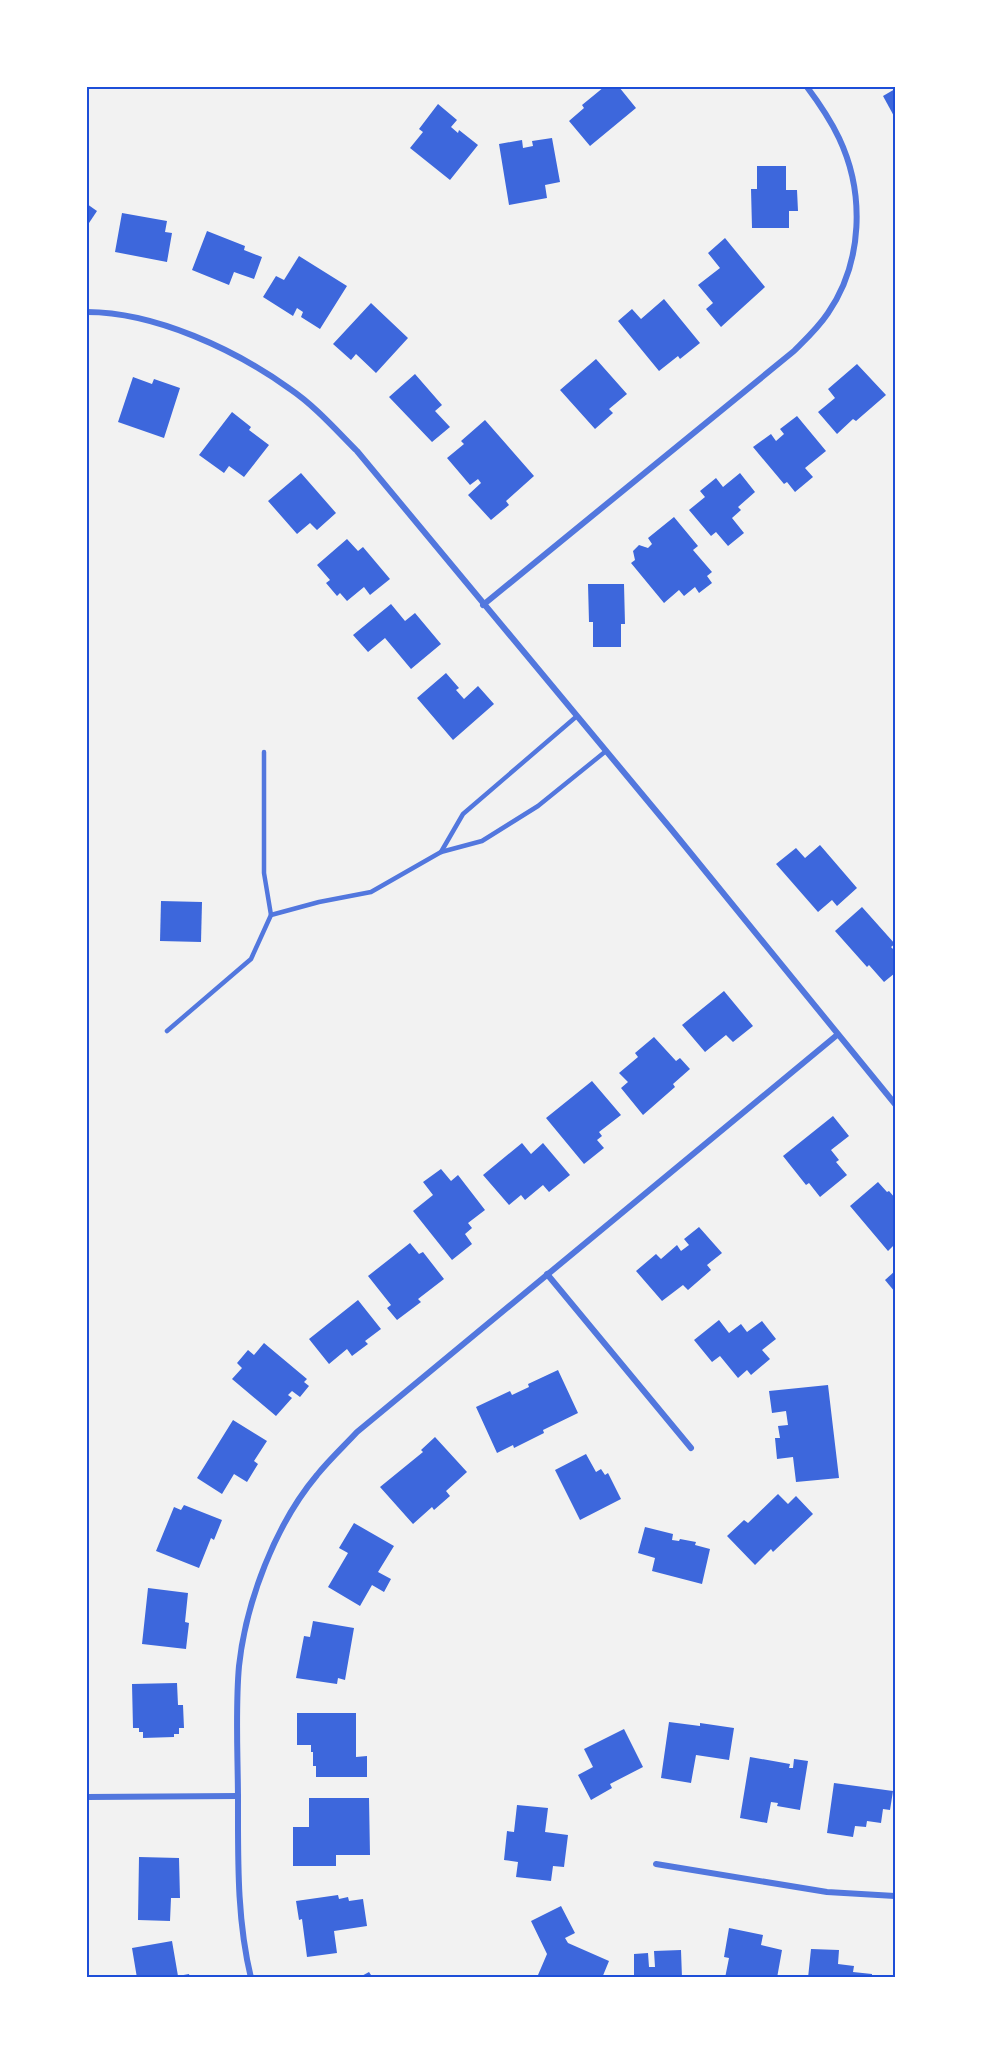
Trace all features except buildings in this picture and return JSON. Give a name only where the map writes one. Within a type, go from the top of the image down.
[{"type":"street","points":[[483,604],[794,351],[812,334],[827,314],[840,293],[852,258],[856,233],[856,196],[844,149],[826,115],[807,87]]},
{"type":"street","points":[[87,312],[101,312],[146,320],[211,343],[252,364],[290,388],[333,426],[357,451],[577,716],[895,1104]]},
{"type":"street","points":[[251,1978],[240,1910],[238,1691],[243,1644],[261,1577],[291,1513],[317,1474],[357,1432],[837,1035]]},
{"type":"street","points":[[547,1274],[691,1448]]},
{"type":"street","points":[[87,1797],[238,1796]]},
{"type":"street","points":[[656,1864],[827,1892],[895,1896]]},
{"type":"lane","points":[[441,852],[463,814],[577,716]]},
{"type":"lane","points":[[271,915],[319,902],[371,892],[441,852],[482,841],[538,806],[606,751]]},
{"type":"lane","points":[[167,1031],[251,959],[271,915],[264,873],[264,752]]}]
